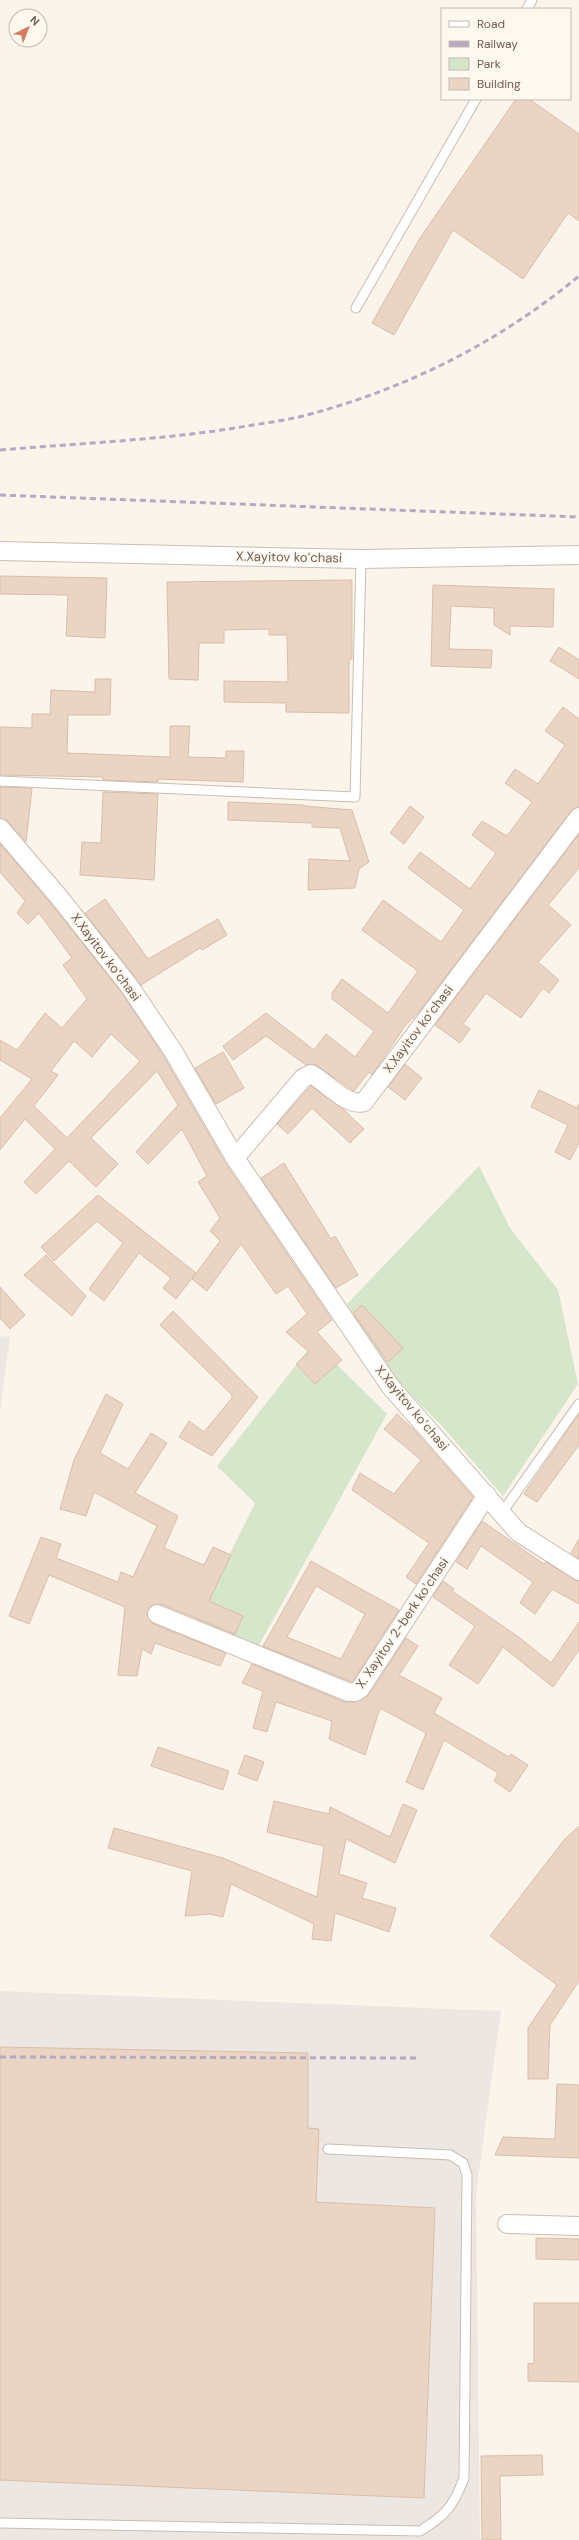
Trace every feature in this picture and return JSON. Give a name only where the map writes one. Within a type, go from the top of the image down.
[{"type":"street","name":"X.Xayitov koʻchasi","points":[[0,551],[361,559],[579,555]]},
{"type":"street","name":"X.Xayitov koʻchasi","points":[[235,1158],[303,1078],[311,1074],[357,1104],[364,1102],[579,817]]},
{"type":"street","name":"X.Xayitov koʻchasi","points":[[0,828],[59,897],[130,987],[173,1051],[235,1158],[390,1386],[488,1495],[501,1514],[518,1532],[579,1571]]},
{"type":"street","name":"X. Xayitov 2-berk koʼchasi","points":[[157,1614],[348,1692],[355,1692],[360,1689],[488,1495]]},
{"type":"street","points":[[507,2224],[579,2226]]},
{"type":"lane","points":[[356,308],[475,100]]},
{"type":"lane","points":[[0,781],[355,797],[361,559]]},
{"type":"lane","points":[[501,1514],[579,1404]]},
{"type":"lane","points":[[0,2524],[420,2531],[443,2516],[455,2500],[464,2478],[467,2175],[463,2163],[450,2155],[328,2149]]},
{"type":"shaded area","points":[[0,1336],[10,1337],[0,1411]]},
{"type":"shaded area","points":[[0,1991],[501,2011],[476,2193],[480,2540],[0,2540]]},
{"type":"green space","points":[[479,1166],[510,1228],[558,1290],[578,1384],[503,1496],[442,1426],[389,1373],[347,1304]]},
{"type":"green space","points":[[314,1342],[387,1414],[258,1647],[195,1624],[255,1503],[217,1466]]},
{"type":"building","points":[[515,100],[530,100],[579,134],[579,221],[568,213],[523,279],[453,230],[394,335],[372,323],[420,238]]},
{"type":"building","points":[[0,576],[107,578],[105,638],[66,636],[68,595],[0,594]]},
{"type":"building","points":[[352,580],[352,659],[349,659],[349,713],[286,712],[286,703],[224,702],[224,681],[288,682],[287,635],[269,635],[269,629],[224,630],[224,643],[199,643],[198,680],[169,679],[167,582]]},
{"type":"building","points":[[433,585],[554,589],[553,627],[510,626],[510,635],[494,625],[494,608],[451,606],[449,649],[492,650],[491,668],[431,666]]},
{"type":"building","points":[[559,647],[579,660],[579,679],[550,661]]},
{"type":"building","points":[[95,679],[111,679],[110,715],[68,715],[67,753],[170,757],[170,726],[190,726],[188,757],[226,758],[226,751],[244,751],[243,782],[158,779],[158,782],[103,780],[103,777],[0,775],[0,727],[32,728],[32,714],[50,714],[51,690],[95,692]]},
{"type":"building","points":[[563,707],[579,719],[579,807],[571,811],[419,1012],[405,1026],[372,1075],[369,1072],[354,1091],[316,1065],[306,1065],[266,1036],[233,1060],[223,1046],[266,1013],[314,1050],[326,1034],[355,1057],[374,1031],[332,999],[332,993],[342,979],[388,1013],[418,971],[362,930],[383,900],[441,942],[464,910],[408,868],[420,852],[470,889],[496,853],[472,835],[482,821],[507,836],[532,802],[505,783],[515,769],[538,784],[565,745],[545,731]]},
{"type":"building","points":[[0,787],[32,788],[26,842],[8,821],[0,818]]},
{"type":"building","points":[[103,792],[158,794],[154,880],[80,875],[82,842],[101,843]]},
{"type":"building","points":[[228,802],[304,805],[352,810],[369,862],[359,869],[355,888],[308,890],[309,859],[350,861],[340,828],[312,827],[312,823],[228,820]]},
{"type":"building","points":[[410,806],[424,817],[404,844],[390,833]]},
{"type":"building","points":[[579,834],[579,868],[548,905],[571,925],[538,962],[559,980],[549,993],[543,988],[521,1018],[486,993],[463,1024],[470,1029],[460,1043],[435,1025]]},
{"type":"building","points":[[0,844],[51,904],[122,993],[164,1057],[226,1164],[332,1320],[317,1332],[342,1360],[315,1384],[296,1364],[309,1352],[286,1332],[307,1314],[288,1286],[276,1294],[241,1244],[207,1291],[192,1279],[220,1241],[210,1231],[220,1218],[198,1182],[207,1176],[182,1129],[148,1164],[136,1152],[178,1105],[157,1071],[91,1138],[118,1164],[96,1187],[69,1161],[36,1194],[24,1182],[55,1149],[25,1119],[0,1150],[0,1118],[32,1079],[0,1060],[0,1040],[17,1050],[45,1013],[62,1028],[87,999],[63,965],[72,958],[39,913],[28,924],[17,913],[25,901],[0,872]],"holes":[[[111,1034],[140,1061],[67,1138],[34,1106],[58,1075],[51,1071],[74,1041],[92,1057]]]},
{"type":"building","points":[[105,899],[148,959],[218,919],[227,935],[202,950],[200,948],[141,985],[85,913]]},
{"type":"building","points":[[223,1052],[244,1088],[216,1104],[195,1068]]},
{"type":"building","points":[[405,1064],[422,1078],[405,1100],[388,1087]]},
{"type":"building","points":[[311,1086],[343,1109],[364,1129],[350,1143],[312,1108],[288,1134],[277,1124]]},
{"type":"building","points":[[539,1090],[577,1108],[579,1104],[579,1143],[570,1160],[555,1152],[568,1125],[531,1107]]},
{"type":"building","points":[[284,1163],[331,1239],[335,1236],[358,1275],[336,1288],[261,1178]]},
{"type":"building","points":[[98,1195],[196,1273],[176,1299],[163,1288],[171,1278],[139,1253],[104,1301],[89,1289],[123,1243],[97,1221],[54,1261],[41,1247]]},
{"type":"building","points":[[46,1255],[86,1296],[72,1316],[24,1275]]},
{"type":"building","points":[[0,1287],[25,1315],[10,1329],[0,1318]]},
{"type":"building","points":[[362,1305],[403,1348],[388,1362],[353,1313]]},
{"type":"building","points":[[173,1311],[258,1397],[212,1456],[179,1437],[189,1421],[204,1432],[232,1398],[232,1395],[160,1325]]},
{"type":"building","points":[[106,1394],[123,1404],[100,1453],[128,1469],[151,1433],[167,1443],[135,1493],[178,1516],[164,1548],[204,1565],[213,1547],[231,1555],[209,1601],[243,1616],[235,1634],[161,1604],[151,1606],[147,1615],[153,1624],[226,1653],[220,1666],[155,1643],[151,1654],[142,1649],[137,1676],[118,1675],[125,1607],[49,1575],[29,1624],[9,1616],[41,1537],[61,1544],[56,1558],[118,1582],[121,1572],[133,1577],[157,1526],[94,1492],[86,1516],[60,1509],[74,1460]]},
{"type":"building","points":[[397,1414],[414,1430],[473,1497],[416,1584],[406,1577],[429,1543],[352,1490],[360,1473],[394,1494],[421,1460],[384,1429]]},
{"type":"building","points":[[579,1414],[579,1445],[537,1502],[524,1494]]},
{"type":"building","points":[[482,1521],[544,1564],[546,1562],[579,1581],[579,1604],[552,1589],[535,1614],[520,1603],[533,1582],[481,1546],[467,1569],[456,1562]]},
{"type":"building","points":[[579,1539],[579,1559],[571,1553]]},
{"type":"building","points":[[311,1561],[399,1610],[352,1682],[263,1646]],"holes":[[[316,1586],[365,1614],[341,1659],[287,1637]]]},
{"type":"building","points":[[443,1581],[454,1589],[452,1591],[520,1638],[551,1663],[579,1622],[579,1650],[553,1687],[503,1647],[478,1684],[449,1665],[475,1626],[433,1597]]},
{"type":"building","points":[[406,1638],[418,1646],[399,1675],[442,1698],[434,1713],[509,1757],[511,1754],[528,1765],[510,1792],[494,1781],[498,1773],[444,1740],[423,1790],[406,1782],[426,1733],[380,1708],[365,1755],[329,1739],[332,1721],[276,1702],[267,1732],[253,1728],[263,1691],[242,1683],[252,1664],[344,1702],[355,1702],[369,1695]]},
{"type":"building","points":[[158,1747],[229,1771],[223,1790],[151,1766]]},
{"type":"building","points":[[245,1755],[264,1762],[257,1781],[238,1774]]},
{"type":"building","points":[[274,1801],[329,1814],[330,1807],[390,1837],[403,1804],[417,1810],[395,1863],[346,1839],[339,1874],[367,1883],[362,1898],[396,1908],[389,1932],[335,1913],[331,1941],[312,1939],[314,1924],[231,1884],[223,1917],[209,1914],[185,1916],[192,1871],[108,1848],[114,1828],[223,1858],[317,1897],[324,1846],[267,1832]]},
{"type":"building","points":[[579,1826],[579,1981],[550,2025],[548,2079],[528,2079],[528,2028],[557,1985],[490,1936],[564,1840]]},
{"type":"building","points":[[0,2047],[308,2053],[308,2128],[319,2129],[316,2202],[435,2208],[424,2498],[0,2480]]},
{"type":"building","points":[[557,2084],[579,2085],[579,2158],[495,2155],[503,2137],[555,2139]]},
{"type":"building","points":[[536,2238],[579,2239],[579,2260],[536,2259]]},
{"type":"building","points":[[534,2303],[579,2303],[579,2382],[528,2381],[528,2363],[534,2364]]},
{"type":"building","points":[[542,2455],[543,2475],[500,2476],[501,2540],[482,2540],[481,2456]]},
{"type":"railway","points":[[0,450],[124,441],[216,431],[299,417],[337,406],[375,394],[411,379],[482,344],[548,301],[579,276]]},
{"type":"railway","points":[[0,495],[579,517]]},
{"type":"railway","points":[[0,2057],[416,2058]]}]
